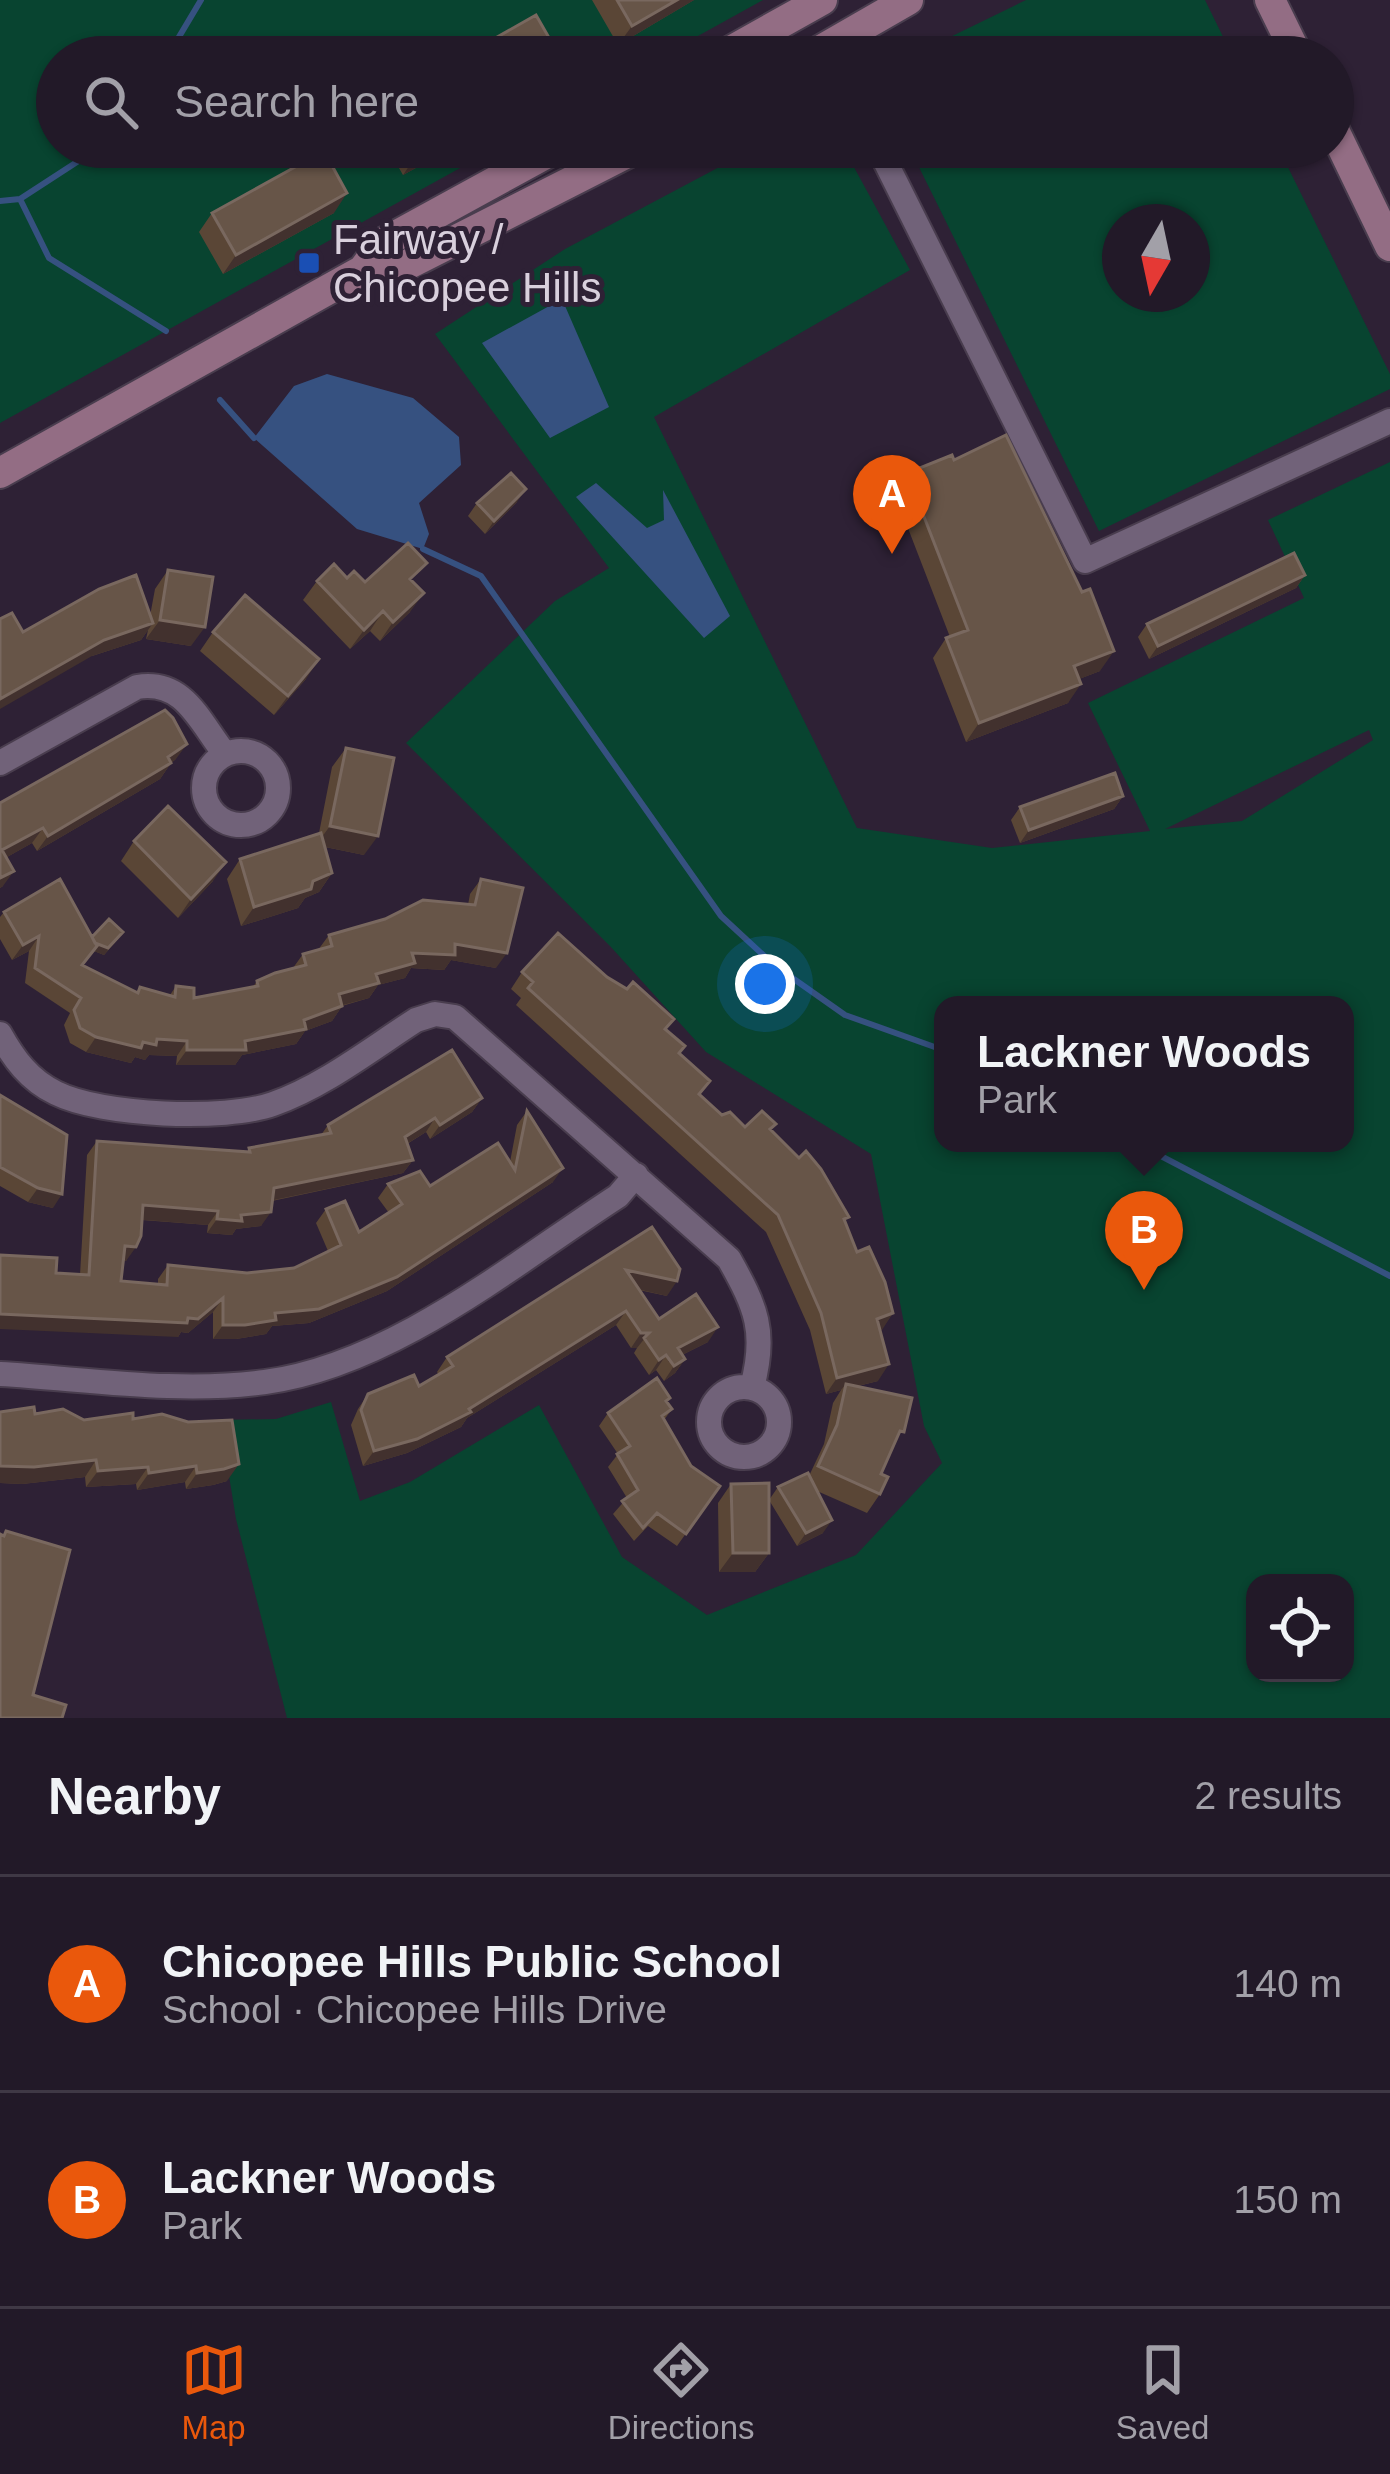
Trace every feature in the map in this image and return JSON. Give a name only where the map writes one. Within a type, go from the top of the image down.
[{"type":"main road","points":[[758,36],[822,0]]},
{"type":"main road","points":[[852,36],[908,0]]},
{"type":"main road","points":[[1270,0],[1288,36]]},
{"type":"main road","points":[[0,472],[363,270],[383,243],[520,168]]},
{"type":"main road","points":[[363,270],[401,268],[598,168]]},
{"type":"main road","points":[[1352,168],[1390,247]]},
{"type":"street","points":[[888,168],[1085,561],[1390,421]]},
{"type":"street","points":[[0,763],[136,687],[159,683],[188,703],[225,754]]},
{"type":"street","points":[[0,1034],[37,1082],[72,1100],[227,1114],[278,1103],[416,1020],[435,1014],[455,1017],[729,1259],[753,1302],[762,1349],[752,1387]]},
{"type":"street","points":[[0,1374],[218,1385],[267,1382],[332,1367],[393,1341],[618,1196],[636,1175]]},
{"type":"green space","points":[[0,0],[763,0],[698,36],[36,36],[36,168],[460,168],[0,423]]},
{"type":"green space","points":[[1026,0],[1205,0],[1223,36],[952,36]]},
{"type":"green space","points":[[717,168],[854,168],[910,270],[654,417],[857,828],[992,848],[1150,831],[1088,703],[1304,598],[1268,520],[1390,462],[1390,1718],[287,1718],[236,1519],[220,1420],[276,1419],[331,1402],[360,1501],[410,1482],[539,1405],[622,1557],[707,1615],[856,1555],[942,1463],[924,1426],[871,1154],[706,1052],[610,946],[406,743],[555,601],[609,568],[435,334],[565,249]],"holes":[[[1369,730],[1373,740],[1242,821],[1165,829]]]},
{"type":"green space","points":[[919,168],[1288,168],[1390,374],[1390,389],[1099,531]]},
{"type":"water","points":[[562,299],[609,407],[550,438],[482,343]]},
{"type":"water","points":[[327,374],[413,398],[459,437],[461,465],[419,503],[429,534],[423,549],[357,529],[254,438],[294,386]]},
{"type":"water","points":[[596,483],[647,528],[664,520],[663,490],[730,616],[704,638],[576,497]]},
{"type":"building","points":[[617,0],[677,0],[632,26]]},
{"type":"building","points":[[536,15],[548,36],[499,36]]},
{"type":"building","points":[[293,168],[333,168],[347,193],[236,255],[212,213]]},
{"type":"building","points":[[1006,435],[1082,592],[1090,589],[1114,651],[1074,666],[1081,684],[979,723],[946,638],[968,630],[907,473],[952,455],[954,460]]},
{"type":"building","points":[[511,473],[526,489],[494,521],[477,503]]},
{"type":"building","points":[[408,543],[427,563],[410,579],[424,593],[393,622],[383,611],[364,630],[317,581],[334,564],[347,578],[354,571],[365,582]]},
{"type":"building","points":[[1294,553],[1305,575],[1158,646],[1147,624]]},
{"type":"building","points":[[168,570],[213,577],[205,627],[160,620]]},
{"type":"building","points":[[136,575],[153,623],[104,640],[0,699],[0,619],[12,613],[23,632],[99,589]]},
{"type":"building","points":[[245,595],[319,659],[288,696],[213,632]]},
{"type":"building","points":[[165,710],[187,744],[168,757],[171,763],[48,836],[43,828],[2,850],[14,871],[0,878],[0,803]]},
{"type":"building","points":[[346,748],[394,758],[378,836],[330,826]]},
{"type":"building","points":[[1115,773],[1123,796],[1029,830],[1020,807]]},
{"type":"building","points":[[168,806],[226,862],[191,899],[134,841]]},
{"type":"building","points":[[321,833],[332,873],[313,881],[311,889],[254,907],[240,859]]},
{"type":"building","points":[[60,879],[97,946],[82,965],[138,993],[140,987],[175,997],[176,986],[194,988],[194,998],[258,986],[257,981],[275,973],[306,965],[303,954],[332,946],[329,935],[385,919],[423,900],[475,905],[481,879],[523,888],[507,953],[455,944],[455,955],[412,953],[415,963],[376,974],[379,983],[339,994],[342,1006],[304,1020],[306,1029],[245,1041],[246,1050],[187,1050],[187,1041],[157,1039],[156,1045],[143,1042],[141,1048],[96,1037],[80,1028],[74,1010],[81,998],[35,968],[39,936],[23,945],[4,912]]},
{"type":"building","points":[[109,919],[123,932],[108,948],[92,937]]},
{"type":"building","points":[[558,933],[607,977],[627,989],[633,982],[674,1019],[665,1029],[685,1046],[679,1053],[710,1081],[699,1094],[722,1115],[730,1112],[745,1127],[762,1111],[776,1124],[770,1129],[799,1158],[806,1151],[821,1169],[849,1217],[844,1219],[857,1252],[869,1247],[885,1282],[893,1313],[877,1319],[889,1364],[837,1378],[821,1313],[778,1215],[528,988],[533,982],[522,972]]},
{"type":"building","points":[[452,1050],[482,1098],[440,1125],[435,1118],[405,1137],[413,1160],[274,1188],[271,1212],[241,1215],[242,1221],[217,1219],[218,1211],[143,1205],[141,1236],[136,1247],[125,1246],[121,1281],[167,1285],[168,1265],[247,1273],[294,1268],[341,1245],[326,1209],[345,1201],[359,1232],[402,1204],[388,1184],[420,1171],[430,1186],[498,1143],[515,1170],[527,1111],[563,1168],[397,1277],[319,1309],[275,1313],[276,1320],[245,1325],[223,1325],[223,1298],[187,1323],[0,1314],[0,1255],[57,1258],[56,1273],[89,1275],[97,1141],[250,1152],[249,1148],[331,1133],[328,1125]]},
{"type":"building","points":[[0,1095],[67,1135],[62,1194],[38,1188],[0,1167]]},
{"type":"building","points":[[652,1227],[680,1269],[677,1281],[626,1270],[659,1319],[696,1294],[718,1327],[678,1348],[685,1359],[674,1366],[666,1355],[659,1360],[644,1338],[649,1333],[641,1333],[626,1311],[469,1409],[471,1412],[417,1439],[374,1451],[361,1410],[368,1394],[414,1375],[419,1386],[453,1366],[447,1357]]},
{"type":"building","points":[[657,1378],[672,1409],[662,1416],[691,1466],[720,1486],[686,1534],[657,1513],[643,1528],[622,1501],[638,1490],[617,1454],[630,1446],[608,1413]]},
{"type":"building","points":[[846,1384],[912,1398],[904,1432],[900,1431],[881,1474],[888,1477],[880,1494],[818,1466],[837,1425]]},
{"type":"building","points":[[34,1407],[35,1414],[63,1409],[84,1420],[133,1413],[133,1419],[162,1414],[188,1422],[232,1420],[239,1464],[197,1473],[196,1466],[149,1473],[148,1467],[98,1471],[96,1460],[0,1466],[0,1412]]},
{"type":"building","points":[[808,1473],[832,1520],[806,1533],[778,1487]]},
{"type":"building","points":[[769,1483],[769,1553],[733,1553],[731,1484]]},
{"type":"building","points":[[6,1531],[70,1550],[33,1695],[66,1705],[62,1718],[0,1718],[0,1534]]},
{"type":"waterway","points":[[180,36],[201,0]]},
{"type":"waterway","points":[[0,201],[20,199],[68,168]]},
{"type":"waterway","points":[[20,199],[49,258],[166,331]]},
{"type":"waterway","points":[[220,400],[254,438]]},
{"type":"waterway","points":[[423,549],[481,576],[721,916],[774,965],[845,1015],[934,1047]]},
{"type":"waterway","points":[[1153,1152],[1390,1276]]},
{"type":"place","name":"Fairway / Chicopee Hills","points":[[309,263]]},
{"type":"place","name":"Chicopee Hills Public School","points":[[892,554]]},
{"type":"place","name":"Lackner Woods","points":[[1144,1290]]}]
